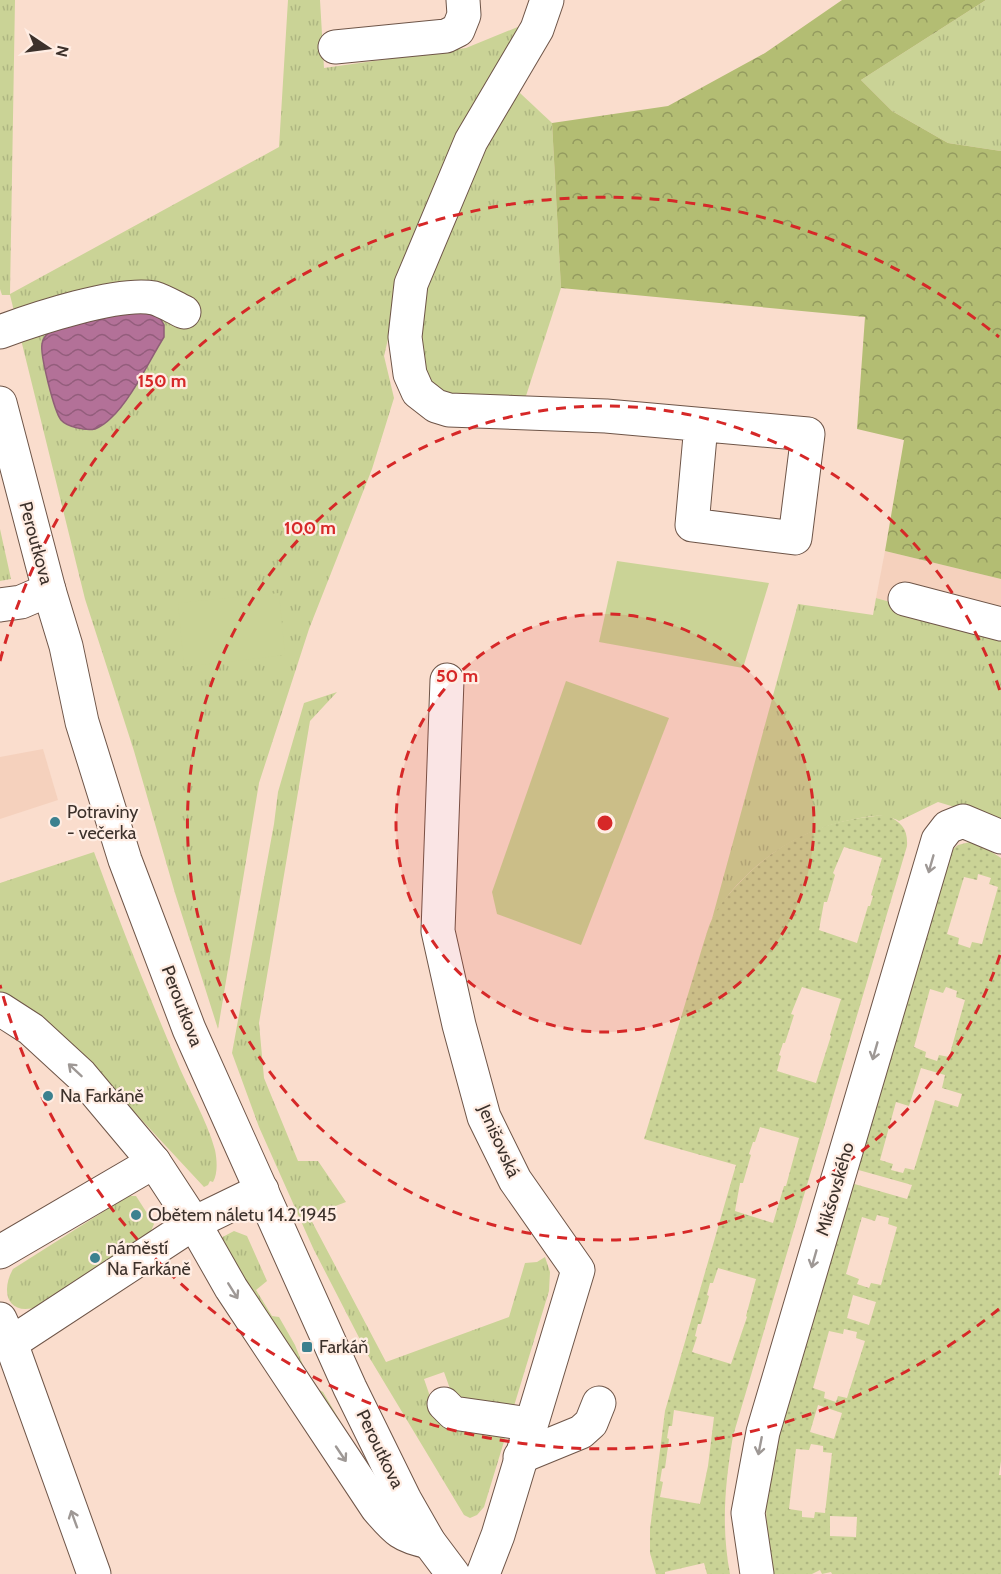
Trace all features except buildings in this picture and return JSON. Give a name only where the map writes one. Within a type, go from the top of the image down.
[{"type":"street","points":[[335,47],[446,36],[458,30],[464,15],[464,0]]},
{"type":"street","points":[[547,0],[537,29],[471,141],[411,284],[405,337],[410,374],[418,392],[436,406],[449,410],[606,416],[808,434],[795,538],[692,525],[701,425]]},
{"type":"street","points":[[0,332],[24,322],[119,298],[154,298],[184,312]]},
{"type":"street","name":"Peroutkova","points":[[0,403],[48,590],[66,646],[82,722],[125,860],[189,1029],[350,1388],[405,1500],[429,1542],[453,1574]]},
{"type":"street","points":[[0,605],[21,602],[48,590]]},
{"type":"street","points":[[905,599],[1001,624]]},
{"type":"street","name":"Jenišovská","points":[[447,680],[438,931],[459,1025],[484,1117],[515,1180],[578,1270],[498,1535],[483,1574]]},
{"type":"street","name":"Mikšovského","points":[[757,1574],[748,1513],[763,1432],[938,840],[948,827],[963,821],[1001,837]]},
{"type":"street","points":[[0,1010],[31,1029],[81,1075],[154,1162],[194,1223],[231,1288],[377,1508],[394,1527],[408,1538],[429,1542]]},
{"type":"street","points":[[0,1252],[154,1162]]},
{"type":"street","points":[[94,1574],[5,1331],[194,1223],[262,1190]]},
{"type":"street","points":[[520,1457],[581,1432],[591,1422],[599,1402]]},
{"type":"street","points":[[444,1404],[453,1413],[530,1424]]},
{"type":"shaded area","points":[[885,551],[1001,579],[1001,633],[876,598]]},
{"type":"shaded area","points":[[43,749],[58,800],[0,819],[0,757]]},
{"type":"green space","points":[[0,0],[15,0],[10,294],[279,147],[288,0],[320,0],[324,68],[466,48],[525,24],[401,284],[384,356],[394,398],[372,469],[309,629],[259,783],[218,1029],[175,893],[134,751],[85,599],[10,295],[2,295],[0,289]]},
{"type":"green space","points":[[842,0],[986,0],[861,80],[892,111],[948,143],[1001,151],[1001,579],[885,551],[904,440],[857,429],[865,317],[561,288],[552,123],[668,106],[765,53]]},
{"type":"green space","points":[[986,0],[1001,0],[1001,151],[948,143],[892,111],[861,80]]},
{"type":"green space","points":[[520,93],[552,123],[561,288],[524,402],[454,403],[425,387],[412,339],[420,286],[482,131]]},
{"type":"green space","points":[[0,529],[11,579],[0,581]]},
{"type":"green space","points":[[617,561],[769,583],[743,668],[599,642]]},
{"type":"green space","points":[[279,593],[285,655],[184,667],[178,603]]},
{"type":"green space","points":[[876,598],[1001,633],[1001,821],[938,802],[899,821],[883,816],[872,816],[822,828],[790,842],[762,861],[733,889],[712,919],[798,604],[873,615]]},
{"type":"green space","points":[[566,681],[669,718],[581,945],[497,914],[492,892]]},
{"type":"green space","points":[[337,692],[310,721],[259,1023],[264,1078],[298,1161],[318,1161],[346,1202],[309,1216],[386,1362],[509,1317],[525,1263],[537,1262],[545,1257],[550,1272],[549,1291],[514,1406],[454,1400],[444,1372],[424,1379],[434,1408],[506,1435],[484,1507],[477,1515],[470,1518],[464,1515],[369,1357],[313,1248],[259,1127],[232,1053],[278,792],[304,703]]},
{"type":"green space","points":[[887,815],[897,821],[905,831],[907,846],[733,1436],[725,1505],[730,1574],[707,1574],[704,1563],[665,1572],[665,1574],[656,1574],[650,1553],[650,1529],[665,1411],[736,1165],[644,1139],[707,932],[720,906],[750,872],[797,838],[830,825]],"holes":[[[844,847],[882,858],[871,895],[873,896],[857,943],[819,930],[824,902],[827,902],[835,875],[833,873]],[[802,987],[841,999],[816,1083],[777,1071],[781,1056],[779,1055],[794,1015],[791,1014]],[[760,1127],[799,1138],[773,1223],[735,1211],[740,1183],[743,1183],[751,1155],[749,1154]],[[718,1268],[756,1279],[747,1317],[731,1364],[692,1352],[698,1324],[701,1324],[709,1296],[707,1295],[710,1283],[713,1283]],[[674,1410],[714,1417],[708,1466],[700,1504],[660,1497],[663,1482],[660,1481],[662,1469],[665,1468],[669,1426],[672,1426]]]},
{"type":"green space","points":[[970,842],[981,845],[1001,858],[1001,1461],[999,1475],[1001,1475],[1001,1574],[832,1574],[831,1572],[822,1574],[820,1570],[812,1574],[772,1574],[766,1501],[768,1476],[851,1183],[907,1199],[912,1185],[855,1169],[951,851],[958,845]],"holes":[[[978,874],[991,878],[989,884],[998,887],[982,944],[972,942],[970,948],[958,944],[959,938],[947,934],[964,877],[977,880]],[[946,987],[957,991],[956,997],[965,1000],[949,1057],[939,1055],[937,1061],[925,1057],[926,1052],[914,1047],[930,989],[943,993]],[[921,1068],[945,1075],[942,1088],[962,1094],[958,1107],[935,1100],[914,1170],[905,1168],[903,1173],[891,1170],[893,1164],[880,1160],[896,1102],[909,1106]],[[877,1215],[889,1218],[888,1224],[897,1227],[881,1285],[871,1283],[869,1288],[857,1284],[859,1279],[846,1274],[862,1217],[875,1221]],[[853,1295],[876,1302],[869,1325],[847,1318]],[[844,1329],[857,1332],[856,1338],[865,1341],[847,1398],[838,1396],[836,1402],[824,1398],[825,1392],[813,1388],[829,1331],[843,1334]],[[818,1405],[842,1413],[834,1439],[810,1432]],[[811,1444],[823,1446],[823,1452],[832,1453],[825,1513],[815,1512],[814,1518],[802,1517],[802,1511],[789,1509],[796,1449],[809,1450]],[[830,1516],[857,1517],[856,1537],[830,1536]]]},
{"type":"green space","points":[[94,852],[154,1006],[202,1115],[216,1154],[215,1178],[213,1182],[210,1181],[204,1187],[111,1087],[0,996],[0,883]]},
{"type":"green space","points":[[128,1196],[136,1196],[154,1224],[146,1237],[37,1307],[27,1309],[13,1305],[7,1294],[7,1286],[13,1269]]},
{"type":"green space","points":[[234,1231],[247,1236],[267,1281],[256,1290],[272,1316],[279,1317],[295,1345],[311,1385],[323,1392],[393,1511],[391,1513],[238,1283],[215,1241]]},
{"type":"water","points":[[136,309],[160,318],[164,325],[164,337],[133,391],[108,421],[97,428],[82,429],[64,422],[58,415],[48,383],[42,350],[44,339],[56,327]]},
{"type":"place","name":"Potraviny - večerka","points":[[55,822]]},
{"type":"place","name":"Na Farkáně","points":[[48,1096]]},
{"type":"place","name":"Obětem náletu 14.2.1945","points":[[136,1215]]},
{"type":"place","name":"náměstí Na Farkáně","points":[[95,1258]]},
{"type":"place","name":"Farkáň","points":[[307,1347]]}]
